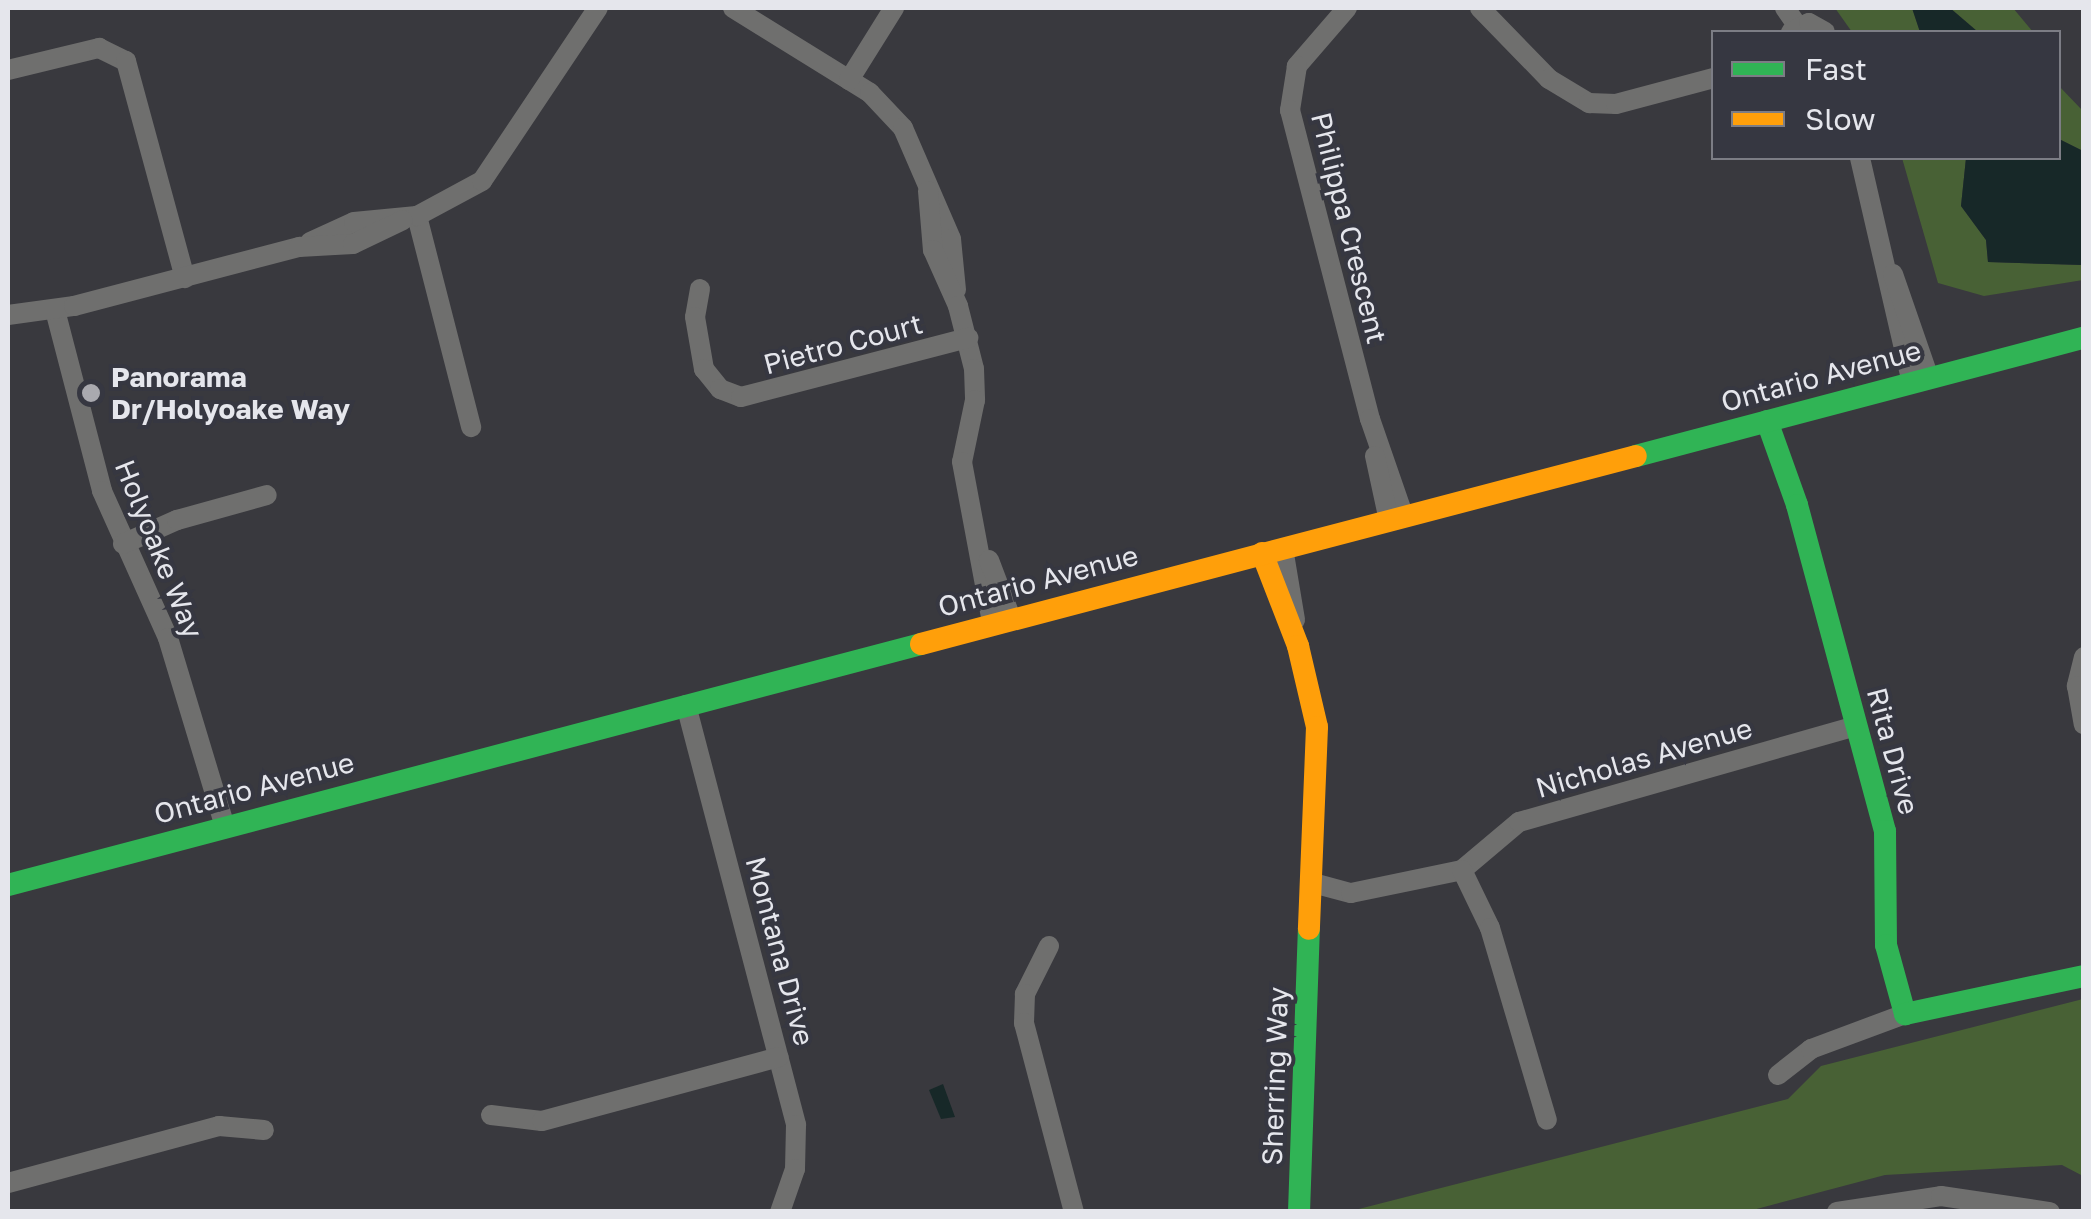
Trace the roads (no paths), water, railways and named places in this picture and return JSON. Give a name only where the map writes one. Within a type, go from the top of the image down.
[{"type":"street","points":[[8,315],[55,310],[185,278],[300,247],[354,222],[410,218],[482,181],[598,8]]},
{"type":"street","points":[[732,8],[850,80],[903,128],[954,249],[958,306],[968,338],[975,400],[962,462],[1002,621]]},
{"type":"street","points":[[850,80],[894,8]]},
{"type":"street","name":"Philippa Crescent","points":[[1347,8],[1297,66],[1290,110],[1396,519]]},
{"type":"street","points":[[1480,8],[1548,79],[1589,103],[1616,104],[1711,79]]},
{"type":"street","points":[[1791,22],[1816,24],[1822,30]]},
{"type":"street","points":[[8,70],[98,48],[126,61],[185,278]]},
{"type":"street","points":[[1861,160],[1921,380]]},
{"type":"street","points":[[410,218],[471,426]]},
{"type":"street","name":"Pietro Court","points":[[700,289],[695,317],[704,369],[720,389],[741,396],[968,338]]},
{"type":"street","name":"Holyoake Way","points":[[55,310],[102,491],[168,638],[219,828]]},
{"type":"street","name":"Ontario Avenue","points":[[8,885],[2084,338]]},
{"type":"street","name":"Rita Drive","points":[[1774,419],[1885,831],[1886,945],[1905,1014]]},
{"type":"street","points":[[124,544],[177,520],[267,496]]},
{"type":"street","name":"Sherring Way","points":[[1272,551],[1316,727],[1314,822],[1308,853],[1323,884],[1306,918],[1310,943],[1299,1212]]},
{"type":"street","points":[[2084,657],[2077,686],[2084,724]]},
{"type":"street","name":"Montana Drive","points":[[686,705],[779,1056],[797,1148],[780,1212]]},
{"type":"street","name":"Nicholas Avenue","points":[[1462,870],[1519,822],[1856,726]]},
{"type":"street","points":[[1323,884],[1385,888],[1462,870],[1490,928],[1547,1120]]},
{"type":"street","points":[[1049,946],[1025,994],[1024,1022],[1074,1212]]},
{"type":"street","points":[[1778,1075],[1811,1050],[1905,1014],[2084,976]]},
{"type":"street","points":[[491,1115],[542,1121],[779,1056]]},
{"type":"street","points":[[8,1182],[219,1126],[264,1130]]},
{"type":"street","points":[[1837,1212],[1941,1196],[2050,1212]]},
{"type":"place","name":"Panorama Dr/Holyoake Way","points":[[91,393]]}]
